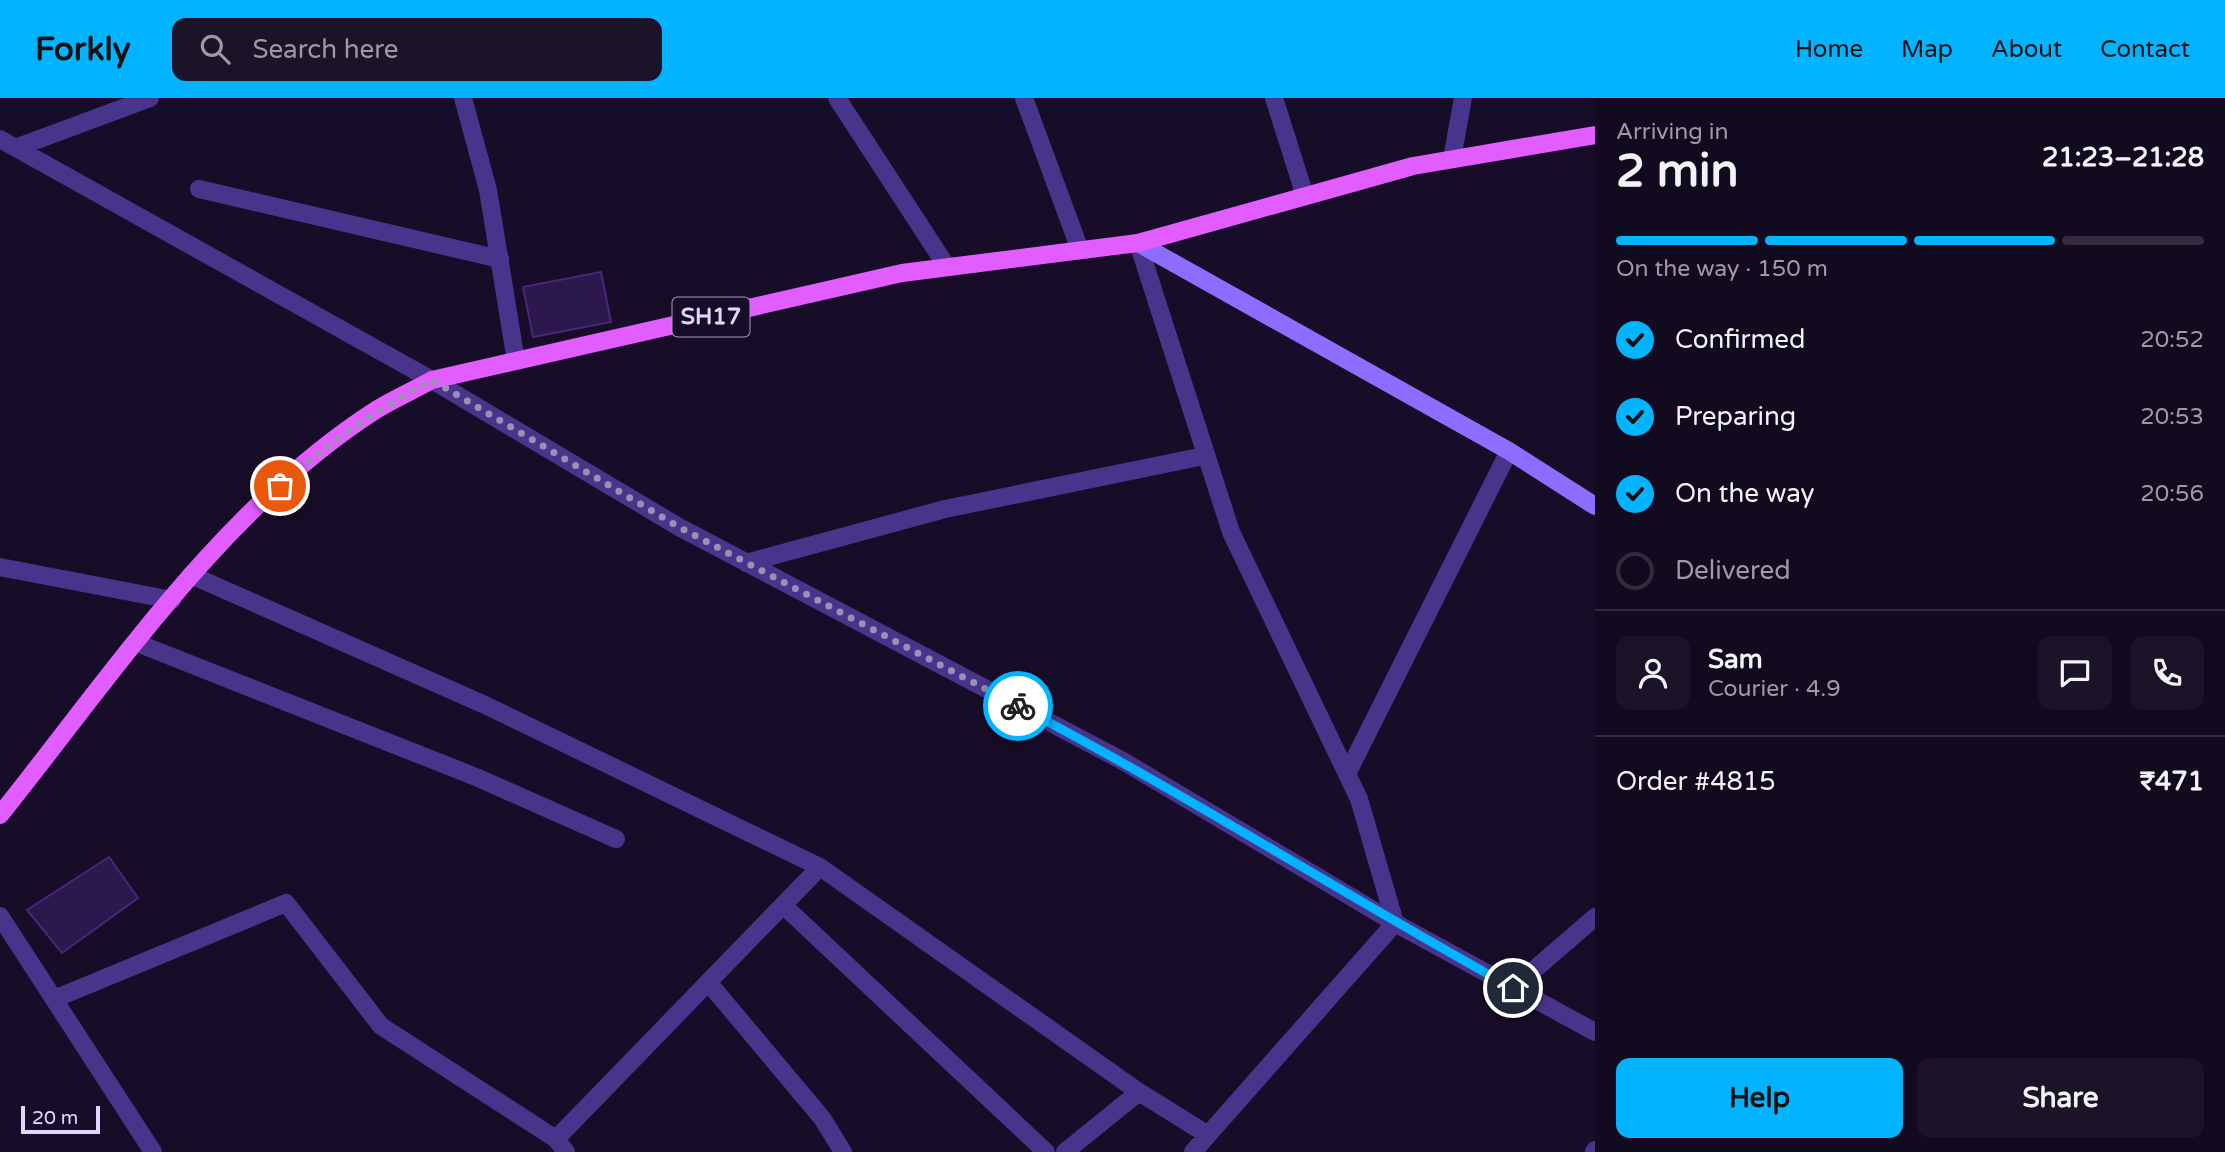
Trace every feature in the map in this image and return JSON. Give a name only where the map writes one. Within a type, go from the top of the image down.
[{"type":"main road","name":"SH17","points":[[0,815],[191,575],[262,501],[314,456],[376,410],[432,380],[902,273],[1138,243],[1413,166],[1595,135]]},
{"type":"main road","points":[[1138,243],[1509,451],[1595,506]]},
{"type":"street","points":[[18,147],[150,98]]},
{"type":"street","points":[[464,98],[488,190],[516,361]]},
{"type":"street","points":[[837,98],[947,267]]},
{"type":"street","points":[[1024,98],[1080,250]]},
{"type":"street","points":[[1274,98],[1305,196]]},
{"type":"street","points":[[1452,159],[1462,98]]},
{"type":"street","points":[[0,139],[432,380],[679,527],[1123,761],[1395,923],[1595,1032]]},
{"type":"street","points":[[199,189],[500,259]]},
{"type":"street","points":[[1138,243],[1231,532],[1359,799],[1395,923]]},
{"type":"street","points":[[1347,774],[1509,451]]},
{"type":"street","points":[[746,563],[945,509],[1205,456]]},
{"type":"street","points":[[0,567],[172,600]]},
{"type":"street","points":[[191,575],[485,705],[820,867],[1139,1092],[1208,1135]]},
{"type":"street","points":[[137,643],[476,777],[617,839]]},
{"type":"street","points":[[54,999],[286,903],[381,1027],[561,1145],[708,982],[820,867]]},
{"type":"street","points":[[783,905],[1046,1152]]},
{"type":"street","points":[[0,916],[153,1152]]},
{"type":"street","points":[[1513,988],[1595,917]]},
{"type":"street","points":[[1192,1152],[1395,923]]},
{"type":"street","points":[[708,982],[822,1118],[843,1152]]},
{"type":"street","points":[[1065,1152],[1139,1092]]},
{"type":"building","points":[[601,272],[611,322],[533,337],[523,287]]},
{"type":"building","points":[[109,857],[138,898],[62,953],[27,910]]},
{"type":"way so far","points":[[280,486],[314,456],[376,410],[432,380],[679,527],[1018,706]]},
{"type":"route","points":[[1018,706],[1123,761],[1395,923],[1513,988]]}]
